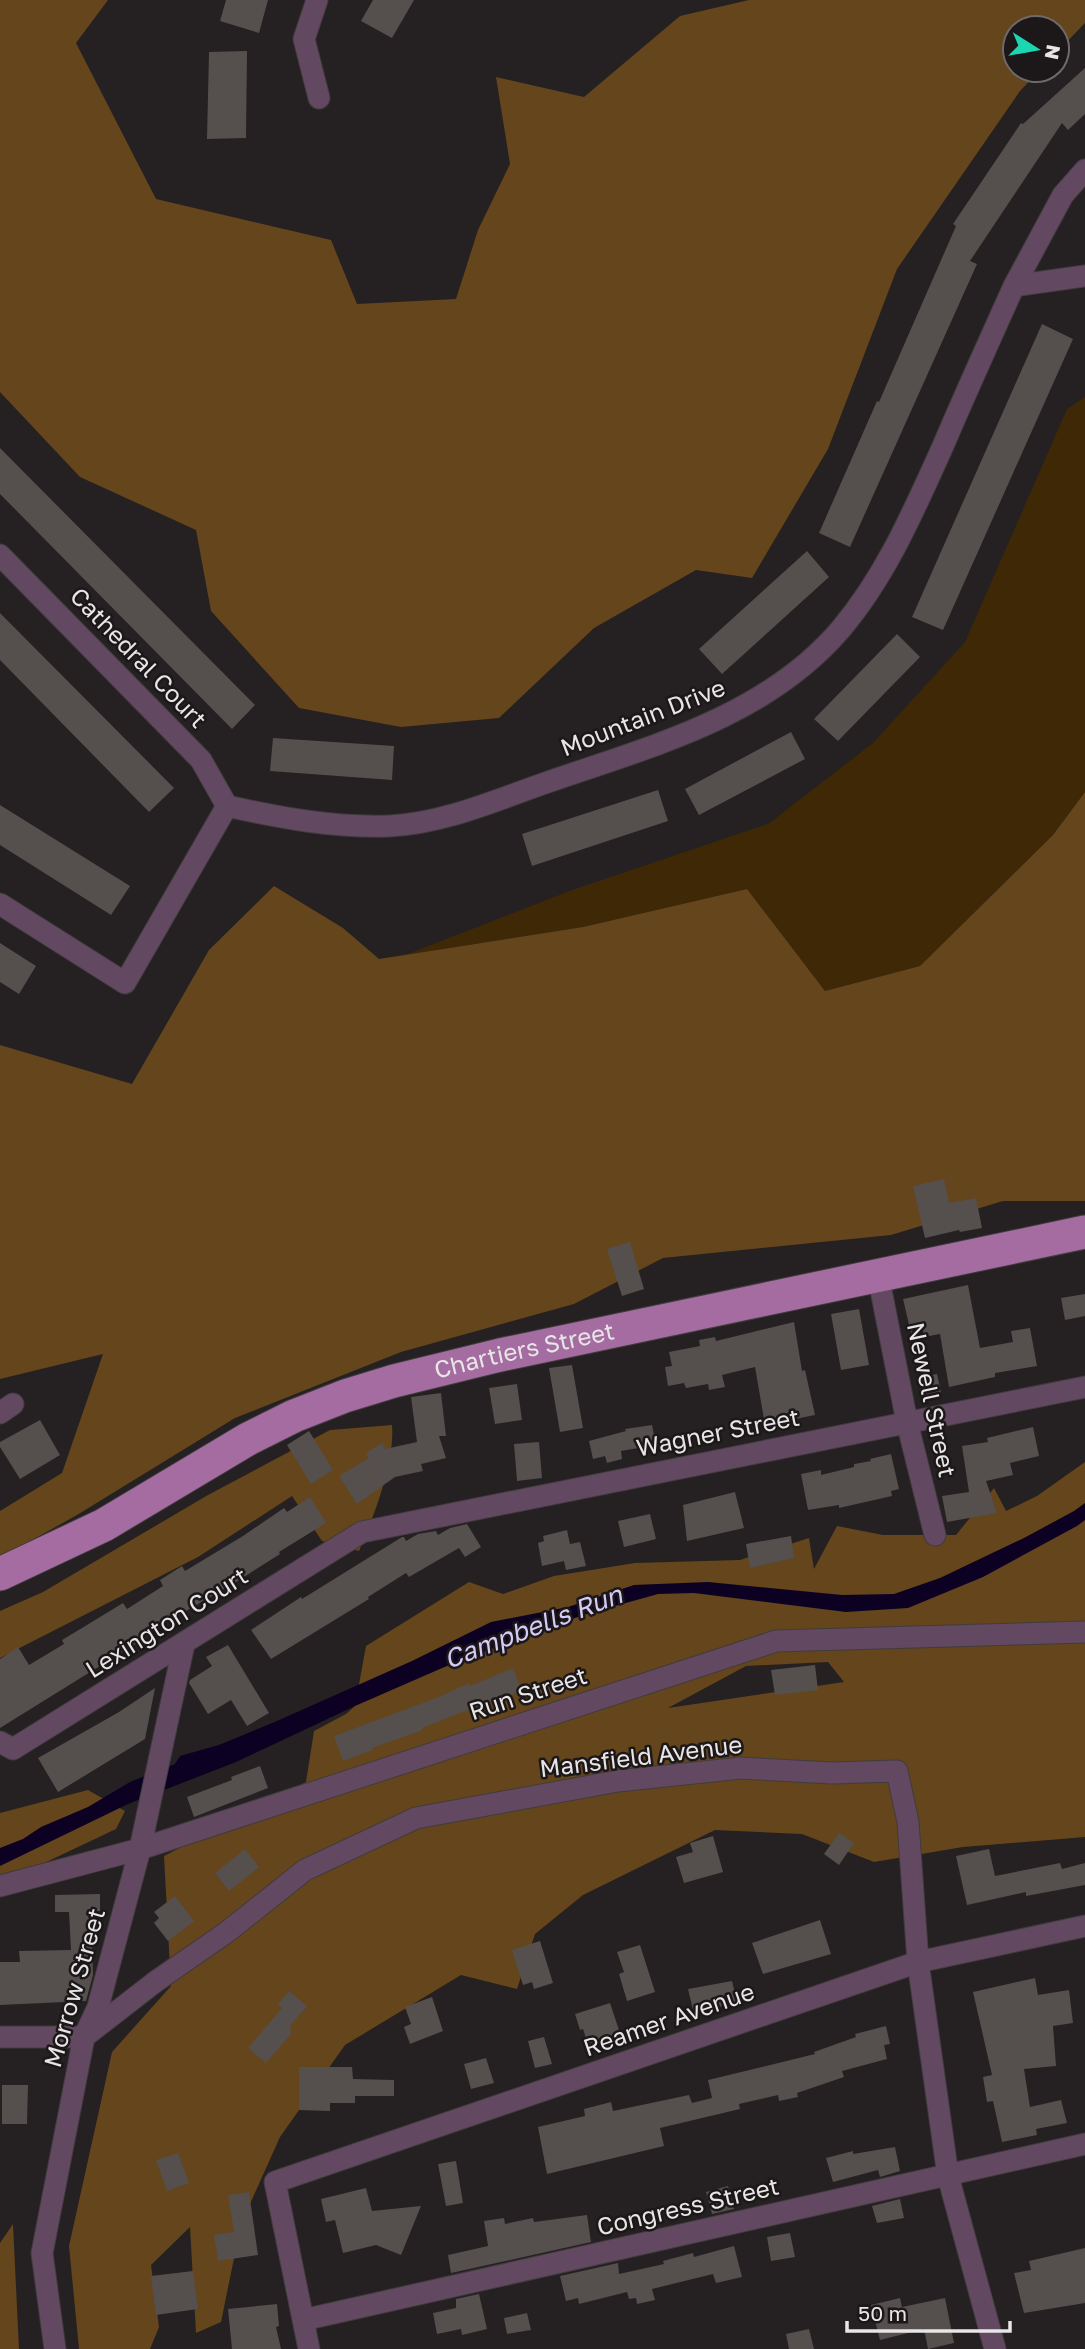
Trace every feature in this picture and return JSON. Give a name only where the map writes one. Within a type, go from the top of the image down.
[{"type":"main road","name":"Chartiers Street","points":[[0,1574],[104,1525],[248,1439],[294,1416],[345,1396],[444,1367],[1085,1233]]},
{"type":"street","points":[[317,0],[304,39],[319,98]]},
{"type":"street","name":"Mountain Drive","points":[[227,806],[301,822],[390,826],[442,819],[675,738],[740,709],[788,679],[839,631],[875,584],[913,513],[1014,286],[1063,194],[1085,170]]},
{"type":"street","points":[[1014,286],[1085,276]]},
{"type":"street","name":"Cathedral Court","points":[[0,555],[201,760],[227,806]]},
{"type":"street","points":[[0,904],[125,984],[227,806]]},
{"type":"street","name":"Newell Street","points":[[878,1275],[907,1422],[935,1535]]},
{"type":"street","name":"Wagner Street","points":[[362,1532],[1085,1387]]},
{"type":"street","name":"Lexington Court","points":[[0,1742],[13,1749],[362,1532]]},
{"type":"street","name":"Run Street","points":[[0,1886],[140,1849],[776,1641],[1085,1632]]},
{"type":"street","name":"Morrow Street","points":[[55,2349],[41,2253],[84,2037],[98,2007],[149,1814],[184,1644]]},
{"type":"street","name":"Mansfield Avenue","points":[[84,2037],[155,1982],[227,1932],[305,1870],[415,1818],[618,1782],[741,1768],[832,1773],[897,1771],[908,1822],[918,1962],[948,2176],[995,2349]]},
{"type":"street","name":"Reamer Avenue","points":[[303,2320],[275,2182],[918,1962],[1085,1926]]},
{"type":"street","points":[[0,2038],[84,2037]]},
{"type":"street","name":"Congress Street","points":[[303,2320],[1085,2144]]},
{"type":"street","points":[[303,2320],[309,2349]]},
{"type":"shaded area","points":[[0,0],[108,0],[76,43],[156,199],[331,240],[357,304],[456,299],[478,230],[510,164],[496,77],[584,97],[680,16],[749,0],[1085,0],[1085,23],[1071,38],[1071,14],[1001,14],[1001,84],[1027,84],[897,269],[828,449],[752,578],[696,570],[594,628],[499,718],[401,727],[299,708],[211,611],[196,530],[80,477],[0,392]]},
{"type":"shaded area","points":[[1085,397],[1085,792],[1053,835],[920,966],[825,991],[747,889],[583,927],[405,955],[572,890],[768,824],[873,743],[965,642],[1067,409]]},
{"type":"shaded area","points":[[1085,792],[1085,1201],[1003,1201],[891,1235],[663,1258],[574,1304],[401,1352],[235,1418],[77,1515],[0,1558],[0,1511],[62,1473],[103,1354],[0,1379],[0,1045],[132,1084],[209,950],[274,886],[343,928],[379,959],[583,927],[747,889],[825,991],[920,966],[1053,835]]},
{"type":"shaded area","points":[[392,1425],[387,1472],[359,1551],[322,1541],[292,1496],[198,1557],[0,1658],[0,1611],[43,1592],[208,1495],[330,1430]]},
{"type":"shaded area","points":[[1085,1462],[1085,1837],[963,1847],[874,1862],[802,1834],[715,1830],[583,1895],[535,1934],[517,1989],[461,1975],[345,2045],[280,2137],[241,2224],[221,2322],[196,2333],[190,2227],[151,2265],[159,2327],[150,2349],[79,2349],[69,2246],[112,2052],[171,1986],[164,1856],[306,1782],[314,1731],[346,1714],[355,1706],[366,1646],[469,1582],[503,1594],[554,1576],[635,1563],[740,1560],[809,1538],[814,1569],[837,1526],[883,1535],[956,1535],[994,1488],[1006,1511],[1037,1496]],"holes":[[[828,1662],[844,1682],[668,1708],[746,1666]]]},
{"type":"shaded area","points":[[88,1790],[125,1811],[116,1829],[0,1884],[0,1813]]},
{"type":"shaded area","points":[[13,2224],[19,2349],[0,2349],[0,2243]]},
{"type":"water","name":"Campbells Run","points":[[1085,1503],[1085,1520],[1077,1526],[983,1577],[908,1608],[846,1612],[694,1593],[658,1594],[583,1615],[456,1662],[236,1762],[128,1804],[0,1866],[0,1848],[88,1807],[130,1782],[175,1764],[180,1756],[219,1745],[277,1721],[412,1661],[491,1622],[568,1607],[634,1585],[708,1582],[842,1595],[894,1594],[940,1578],[1024,1538]]},
{"type":"building","points":[[226,0],[268,0],[259,33],[220,21]]},
{"type":"building","points":[[373,0],[414,0],[392,38],[361,21]]},
{"type":"building","points":[[247,51],[246,138],[207,139],[209,52]]},
{"type":"building","points":[[1085,68],[1085,114],[1068,130],[1062,123],[970,261],[977,264],[850,547],[819,533],[956,226],[953,224],[1021,123],[1067,84],[1071,84],[1071,81]]},
{"type":"building","points":[[1042,324],[1073,339],[943,630],[912,617]]},
{"type":"building","points":[[0,448],[255,705],[232,729],[0,494]]},
{"type":"building","points":[[807,551],[829,577],[722,674],[699,649]]},
{"type":"building","points":[[0,613],[174,788],[149,812],[0,660]]},
{"type":"building","points":[[897,634],[920,657],[838,741],[814,719]]},
{"type":"building","points":[[791,732],[805,759],[699,815],[685,789]]},
{"type":"building","points":[[273,738],[394,746],[392,780],[270,771]]},
{"type":"building","points":[[658,790],[668,821],[532,866],[522,834]]},
{"type":"building","points":[[0,805],[130,886],[111,915],[0,845]]},
{"type":"building","points":[[0,943],[36,966],[19,994],[0,982]]},
{"type":"building","points":[[944,1179],[949,1203],[976,1198],[982,1228],[925,1238],[913,1186]]},
{"type":"building","points":[[630,1242],[644,1289],[622,1296],[607,1249]]},
{"type":"building","points":[[968,1285],[980,1348],[1013,1342],[1011,1331],[1030,1328],[1037,1366],[995,1373],[995,1377],[949,1387],[940,1334],[924,1337],[923,1330],[911,1333],[903,1299]]},
{"type":"building","points":[[1085,1294],[1085,1316],[1065,1320],[1061,1298]]},
{"type":"building","points":[[859,1309],[869,1365],[841,1370],[831,1314]]},
{"type":"building","points":[[794,1322],[802,1371],[805,1370],[815,1415],[765,1425],[755,1367],[722,1375],[725,1387],[709,1390],[708,1384],[686,1388],[684,1383],[668,1386],[665,1367],[672,1366],[669,1352],[700,1346],[699,1340],[715,1337],[716,1341]]},
{"type":"building","points":[[572,1365],[583,1428],[560,1432],[549,1368]]},
{"type":"building","points":[[937,1374],[941,1393],[923,1397],[918,1378]]},
{"type":"building","points":[[517,1384],[522,1420],[495,1424],[489,1388]]},
{"type":"building","points":[[441,1393],[446,1436],[439,1436],[446,1458],[421,1464],[423,1471],[395,1477],[357,1504],[339,1476],[369,1458],[366,1453],[382,1443],[385,1449],[417,1442],[411,1397]]},
{"type":"building","points":[[40,1420],[60,1455],[20,1479],[0,1447],[0,1442]]},
{"type":"building","points":[[652,1425],[656,1445],[621,1451],[622,1459],[607,1463],[605,1456],[593,1459],[589,1441],[626,1431],[625,1429]]},
{"type":"building","points":[[1033,1427],[1039,1456],[1010,1463],[1013,1475],[986,1481],[997,1513],[947,1522],[942,1496],[969,1492],[962,1446],[988,1442],[987,1438]]},
{"type":"building","points":[[309,1431],[333,1470],[311,1484],[287,1445]]},
{"type":"building","points":[[539,1442],[542,1478],[517,1481],[514,1444]]},
{"type":"building","points":[[891,1454],[899,1489],[891,1491],[892,1496],[839,1508],[839,1505],[808,1510],[801,1474],[821,1470],[821,1475]]},
{"type":"building","points":[[735,1492],[744,1528],[687,1541],[683,1505]]},
{"type":"building","points":[[310,1497],[326,1523],[0,1728],[0,1659],[18,1647],[29,1665],[64,1644],[62,1640],[123,1603],[127,1609],[163,1586],[160,1580],[182,1566],[185,1571],[284,1508],[287,1512]]},
{"type":"building","points":[[650,1514],[656,1539],[624,1547],[618,1521]]},
{"type":"building","points":[[467,1524],[481,1547],[465,1557],[459,1548],[409,1577],[406,1573],[271,1659],[251,1630],[402,1537],[406,1541],[418,1534],[436,1531],[438,1535],[450,1528]]},
{"type":"building","points":[[567,1530],[570,1544],[580,1542],[586,1566],[566,1570],[564,1561],[542,1566],[538,1543],[544,1541],[543,1536]]},
{"type":"building","points":[[791,1536],[794,1558],[750,1568],[746,1544]]},
{"type":"building","points":[[228,1645],[269,1713],[247,1726],[231,1700],[208,1714],[189,1683],[212,1666],[206,1657]]},
{"type":"building","points":[[815,1665],[818,1690],[775,1695],[771,1670]]},
{"type":"building","points":[[513,1668],[522,1691],[343,1761],[334,1736]]},
{"type":"building","points":[[155,1688],[145,1739],[58,1792],[38,1758],[119,1712]]},
{"type":"building","points":[[260,1766],[268,1788],[194,1817],[187,1797]]},
{"type":"building","points":[[839,1833],[854,1843],[839,1865],[824,1854]]},
{"type":"building","points":[[713,1836],[723,1872],[684,1883],[676,1857],[693,1852],[690,1843]]},
{"type":"building","points":[[245,1849],[259,1867],[229,1891],[215,1873]]},
{"type":"building","points":[[989,1849],[995,1876],[1060,1863],[1062,1869],[1085,1863],[1085,1885],[1026,1896],[1026,1892],[967,1905],[956,1856]]},
{"type":"building","points":[[100,1894],[100,1911],[91,1911],[93,1975],[86,2001],[0,2005],[0,1962],[20,1962],[19,1951],[71,1950],[69,1912],[55,1912],[55,1895]]},
{"type":"building","points":[[175,1896],[194,1921],[168,1941],[154,1923],[159,1918],[154,1912]]},
{"type":"building","points":[[820,1920],[831,1954],[763,1974],[752,1943]]},
{"type":"building","points":[[540,1941],[553,1983],[534,1989],[532,1982],[523,1985],[512,1950]]},
{"type":"building","points":[[640,1945],[655,1992],[627,2001],[619,1974],[624,1972],[617,1952]]},
{"type":"building","points":[[1035,1978],[1038,1995],[1069,1990],[1073,2023],[1053,2026],[1056,2066],[1024,2069],[1030,2107],[1061,2100],[1067,2123],[1036,2129],[1037,2135],[1002,2142],[993,2101],[987,2102],[983,2077],[992,2075],[973,1992]]},
{"type":"building","points":[[732,1981],[737,2002],[694,2014],[688,1989]]},
{"type":"building","points":[[289,1991],[307,2006],[290,2026],[291,2034],[266,2063],[248,2048],[282,2008],[278,2004]]},
{"type":"building","points":[[432,1997],[443,2031],[410,2044],[404,2027],[411,2024],[405,2007]]},
{"type":"building","points":[[610,2003],[620,2033],[588,2044],[575,2014]]},
{"type":"building","points":[[886,2026],[890,2044],[884,2045],[887,2059],[842,2071],[844,2077],[797,2093],[798,2097],[779,2101],[778,2095],[739,2104],[740,2109],[660,2128],[664,2146],[547,2174],[538,2127],[585,2116],[584,2109],[611,2102],[613,2111],[689,2095],[692,2103],[712,2098],[708,2080],[815,2054],[814,2052],[856,2037],[855,2034]]},
{"type":"building","points":[[544,2037],[552,2064],[535,2068],[528,2041]]},
{"type":"building","points":[[486,2058],[494,2083],[471,2089],[464,2064]]},
{"type":"building","points":[[299,2067],[352,2067],[353,2079],[394,2080],[394,2096],[355,2096],[355,2103],[330,2103],[330,2111],[299,2110]]},
{"type":"building","points":[[2,2085],[28,2085],[27,2124],[2,2124]]},
{"type":"building","points":[[895,2147],[900,2171],[880,2177],[878,2170],[833,2182],[826,2158],[853,2151],[853,2154]]},
{"type":"building","points":[[178,2153],[189,2183],[167,2191],[156,2160]]},
{"type":"building","points":[[456,2161],[463,2203],[446,2206],[438,2164]]},
{"type":"building","points":[[728,2186],[734,2209],[712,2214],[706,2192]]},
{"type":"building","points":[[366,2188],[372,2211],[421,2206],[401,2255],[376,2245],[343,2253],[335,2220],[326,2222],[321,2199]]},
{"type":"building","points":[[249,2192],[258,2255],[218,2261],[214,2235],[234,2232],[228,2195]]},
{"type":"building","points":[[900,2199],[904,2218],[877,2223],[872,2206]]},
{"type":"building","points":[[587,2215],[591,2242],[451,2273],[448,2255],[488,2246],[484,2221],[504,2218],[505,2224],[533,2218],[534,2222]]},
{"type":"building","points":[[790,2233],[795,2257],[771,2261],[767,2237]]},
{"type":"building","points":[[734,2246],[742,2277],[716,2283],[713,2274],[652,2289],[655,2300],[637,2304],[636,2298],[629,2299],[627,2292],[579,2304],[578,2298],[566,2301],[560,2276],[618,2263],[619,2274],[664,2264],[663,2261],[693,2253],[694,2257]]},
{"type":"building","points":[[1085,2248],[1085,2303],[1024,2313],[1014,2273],[1031,2270],[1029,2261]]},
{"type":"building","points":[[193,2271],[198,2309],[156,2315],[151,2276]]},
{"type":"building","points":[[479,2294],[487,2329],[462,2335],[461,2329],[437,2334],[433,2313],[456,2308],[456,2299]]},
{"type":"building","points":[[900,2298],[902,2307],[945,2298],[954,2343],[928,2349],[924,2329],[880,2340],[871,2305]]},
{"type":"building","points":[[277,2304],[279,2326],[276,2327],[281,2349],[232,2349],[228,2309]]},
{"type":"building","points":[[527,2313],[531,2330],[507,2334],[504,2318]]},
{"type":"building","points":[[809,2329],[814,2349],[789,2349],[786,2334]]}]
